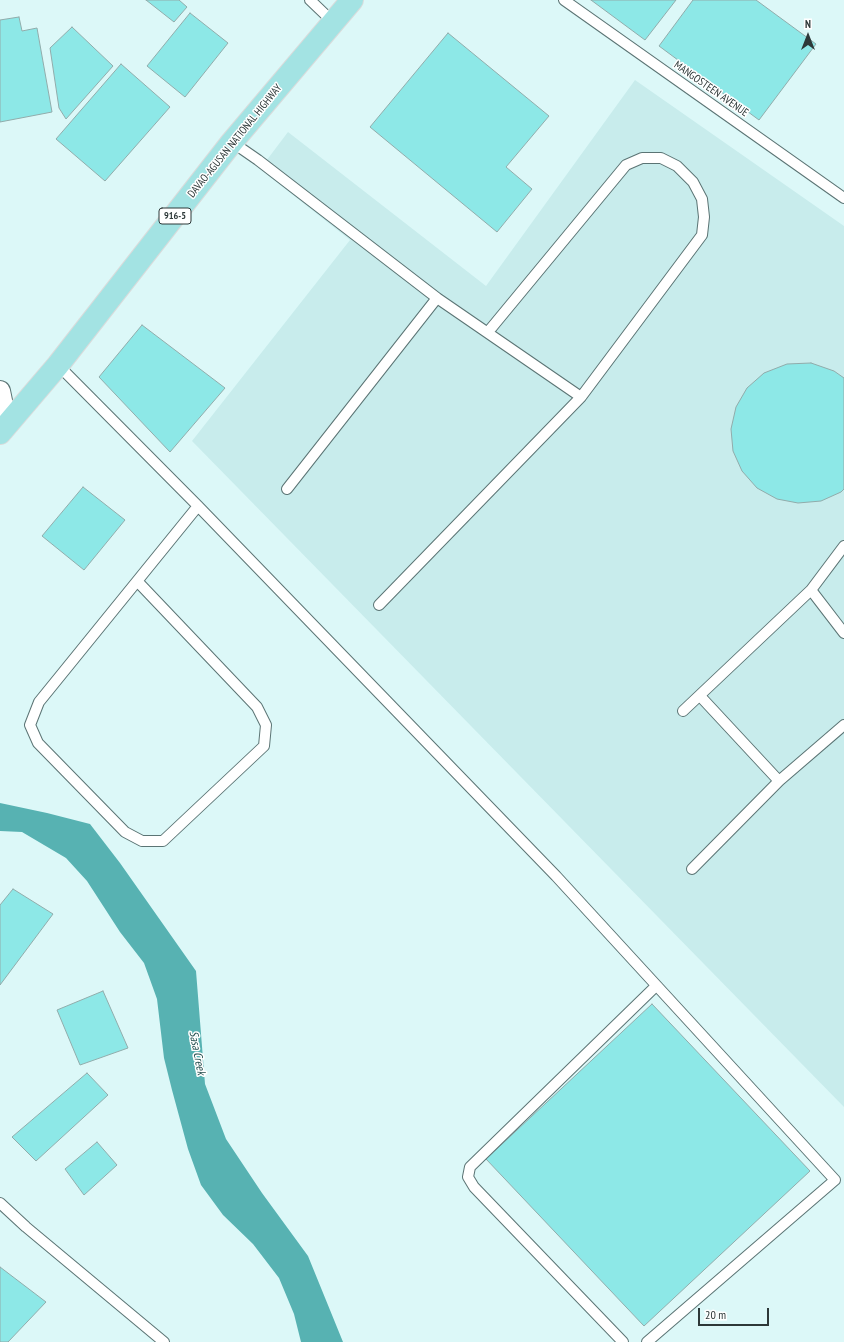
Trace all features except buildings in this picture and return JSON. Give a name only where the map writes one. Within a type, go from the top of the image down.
[{"type":"main road","name":"DAVAO-AGUSAN NATIONAL HIGHWAY","points":[[4,429],[58,365],[232,142],[352,0]]},
{"type":"street","points":[[0,391],[4,429]]},
{"type":"lane","points":[[310,0],[333,22]]},
{"type":"lane","name":"MANGOSTEEN AVENUE","points":[[564,0],[844,198]]},
{"type":"lane","points":[[232,142],[258,160],[437,298],[581,397]]},
{"type":"lane","points":[[379,605],[581,397],[702,235],[704,217],[702,199],[693,182],[677,166],[662,158],[642,158],[626,164],[488,332]]},
{"type":"lane","points":[[287,489],[437,298]]},
{"type":"lane","points":[[58,365],[198,506],[556,876],[835,1180],[647,1342]]},
{"type":"lane","points":[[138,582],[257,707],[266,725],[264,746],[163,840],[142,841],[125,832],[38,743],[30,725],[38,702],[138,582],[198,506]]},
{"type":"lane","points":[[684,711],[811,590],[844,546]]},
{"type":"lane","points":[[811,590],[844,633]]},
{"type":"lane","points":[[700,696],[779,781]]},
{"type":"lane","points":[[692,869],[779,781],[844,725]]},
{"type":"lane","points":[[623,1342],[474,1187],[468,1177],[470,1167],[656,986]]},
{"type":"lane","points":[[0,1203],[26,1227],[164,1342]]},
{"type":"shaded area","points":[[635,80],[844,226],[844,1107],[192,441],[350,240],[260,169],[288,132],[486,286]]},
{"type":"water","name":"Sasa Creek","points":[[0,803],[90,824],[120,863],[196,971],[205,1084],[226,1139],[262,1193],[308,1256],[343,1342],[301,1342],[294,1314],[279,1278],[253,1244],[223,1215],[201,1185],[188,1149],[172,1090],[164,1058],[157,999],[144,963],[120,932],[87,881],[66,858],[22,832],[0,831]]}]
